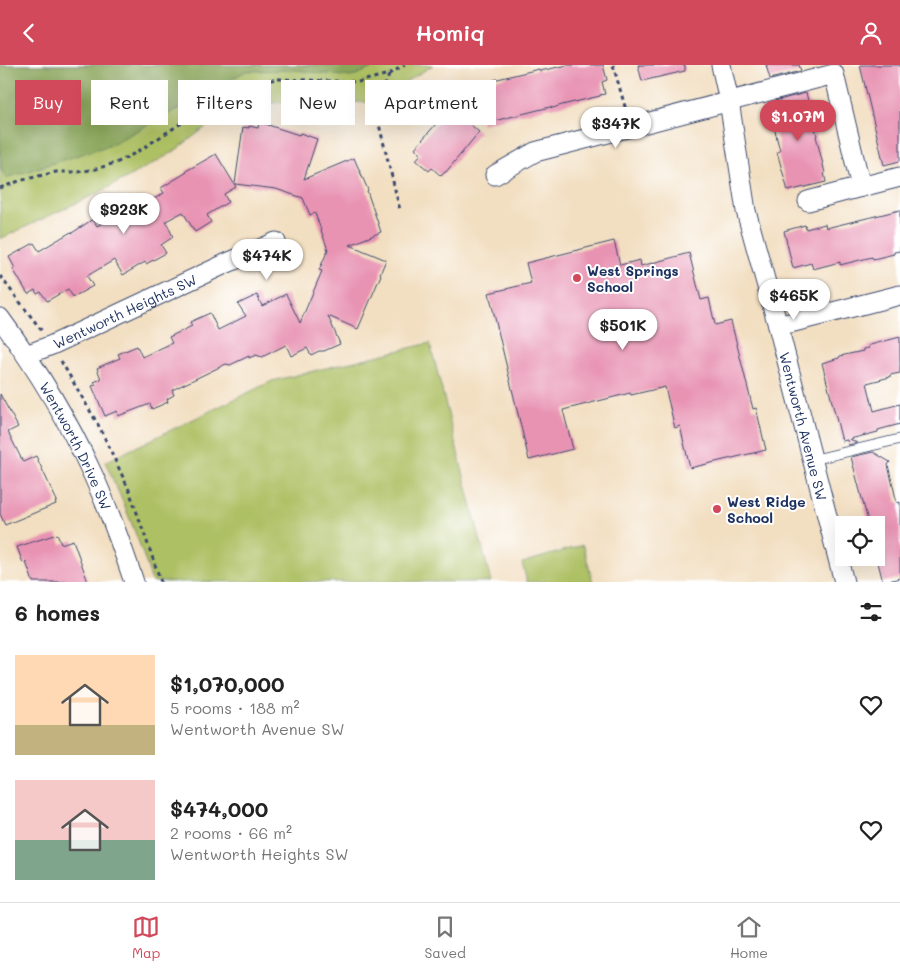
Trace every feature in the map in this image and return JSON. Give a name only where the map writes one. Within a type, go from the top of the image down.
[{"type":"street","name":"Wentworth Avenue SW","points":[[721,65],[729,101],[746,211],[778,326],[844,582]]},
{"type":"street","points":[[495,175],[536,152],[834,74],[861,187]]},
{"type":"street","points":[[808,201],[900,177]]},
{"type":"street","name":"Wentworth Heights SW","points":[[26,355],[52,345],[276,242]]},
{"type":"street","points":[[778,326],[900,295]]},
{"type":"street","name":"Wentworth Drive SW","points":[[0,318],[54,400],[93,475],[118,536],[134,582]]},
{"type":"lane","points":[[812,460],[900,439]]},
{"type":"path","points":[[0,188],[39,176],[96,169],[118,161],[137,152],[223,96],[255,82],[279,79],[350,83],[366,81],[389,74],[405,65]]},
{"type":"path","points":[[613,65],[631,127]]},
{"type":"path","points":[[389,74],[374,105],[400,210]]},
{"type":"green space","points":[[0,65],[433,65],[409,80],[365,80],[365,102],[355,102],[355,80],[281,80],[281,103],[271,103],[271,80],[178,80],[178,125],[208,125],[172,153],[104,190],[0,239]]},
{"type":"green space","points":[[0,65],[380,65],[351,77],[296,70],[246,71],[230,80],[178,80],[178,109],[168,114],[168,80],[91,80],[91,125],[148,125],[110,145],[6,178],[0,167]]},
{"type":"green space","points":[[430,343],[491,582],[152,582],[131,521],[105,462],[272,381]]},
{"type":"green space","points":[[583,545],[593,582],[527,582],[522,563]]},
{"type":"building","points":[[568,65],[603,65],[607,80],[602,82],[605,94],[496,120],[496,80],[494,80],[539,69],[540,71]]},
{"type":"building","points":[[638,65],[685,65],[685,71],[642,81]]},
{"type":"building","points":[[766,65],[799,65],[801,71],[770,79]]},
{"type":"building","points":[[860,65],[900,65],[900,161],[884,165]]},
{"type":"building","points":[[806,93],[817,127],[815,127],[816,136],[826,182],[788,191],[777,152],[780,151],[769,106],[776,103],[775,101]]},
{"type":"building","points":[[258,125],[268,125],[317,139],[304,179],[354,158],[368,190],[381,232],[350,245],[386,260],[358,329],[328,316],[340,344],[311,355],[307,348],[291,356],[286,345],[262,357],[256,355],[249,358],[249,356],[230,365],[226,364],[172,390],[174,395],[167,399],[168,402],[152,409],[150,404],[118,416],[117,411],[105,416],[92,386],[96,385],[94,382],[101,379],[97,368],[120,358],[118,354],[137,346],[142,357],[172,343],[169,337],[192,326],[190,322],[210,313],[218,330],[246,316],[238,304],[257,295],[262,306],[286,294],[300,323],[322,271],[319,270],[328,250],[315,213],[310,215],[303,198],[276,189],[235,184],[243,127],[258,128]]},
{"type":"building","points":[[435,125],[471,125],[479,132],[441,176],[432,168],[429,171],[416,160],[421,154],[415,148]]},
{"type":"building","points":[[216,154],[236,187],[224,194],[228,202],[207,215],[211,222],[195,232],[183,212],[166,221],[173,237],[161,245],[166,253],[146,264],[145,262],[123,275],[114,260],[87,276],[93,286],[73,297],[68,289],[47,301],[41,292],[37,294],[35,290],[28,294],[13,269],[15,268],[9,257],[34,243],[39,251],[93,219],[97,226],[135,205],[137,209],[164,193],[161,188]]},
{"type":"building","points":[[900,210],[900,251],[873,259],[872,257],[840,265],[840,262],[813,269],[811,263],[793,268],[784,231],[805,225],[806,229],[825,224],[826,228]]},
{"type":"building","points":[[614,241],[620,265],[640,260],[641,266],[689,253],[701,300],[709,298],[715,325],[731,321],[753,409],[756,408],[766,450],[690,468],[680,426],[675,428],[665,387],[631,395],[630,393],[563,410],[573,449],[529,460],[489,293],[531,283],[526,263]]},
{"type":"building","points":[[900,337],[900,373],[867,383],[874,411],[900,404],[900,424],[850,439],[857,443],[848,445],[847,440],[842,441],[822,363],[839,358],[840,356],[863,351],[863,349],[869,348],[868,346],[870,345]]},
{"type":"building","points":[[0,394],[18,427],[8,432],[23,462],[36,456],[57,501],[55,502],[56,504],[5,525],[0,514]]},
{"type":"building","points":[[873,452],[890,462],[888,465],[897,503],[900,502],[900,578],[883,582],[879,566],[885,566],[885,516],[867,516],[851,457]]},
{"type":"building","points":[[57,534],[61,544],[73,540],[88,582],[33,582],[26,562],[23,563],[17,547]]},
{"type":"place","name":"West Springs School","points":[[577,278]]},
{"type":"place","name":"West Ridge School","points":[[717,509]]}]
